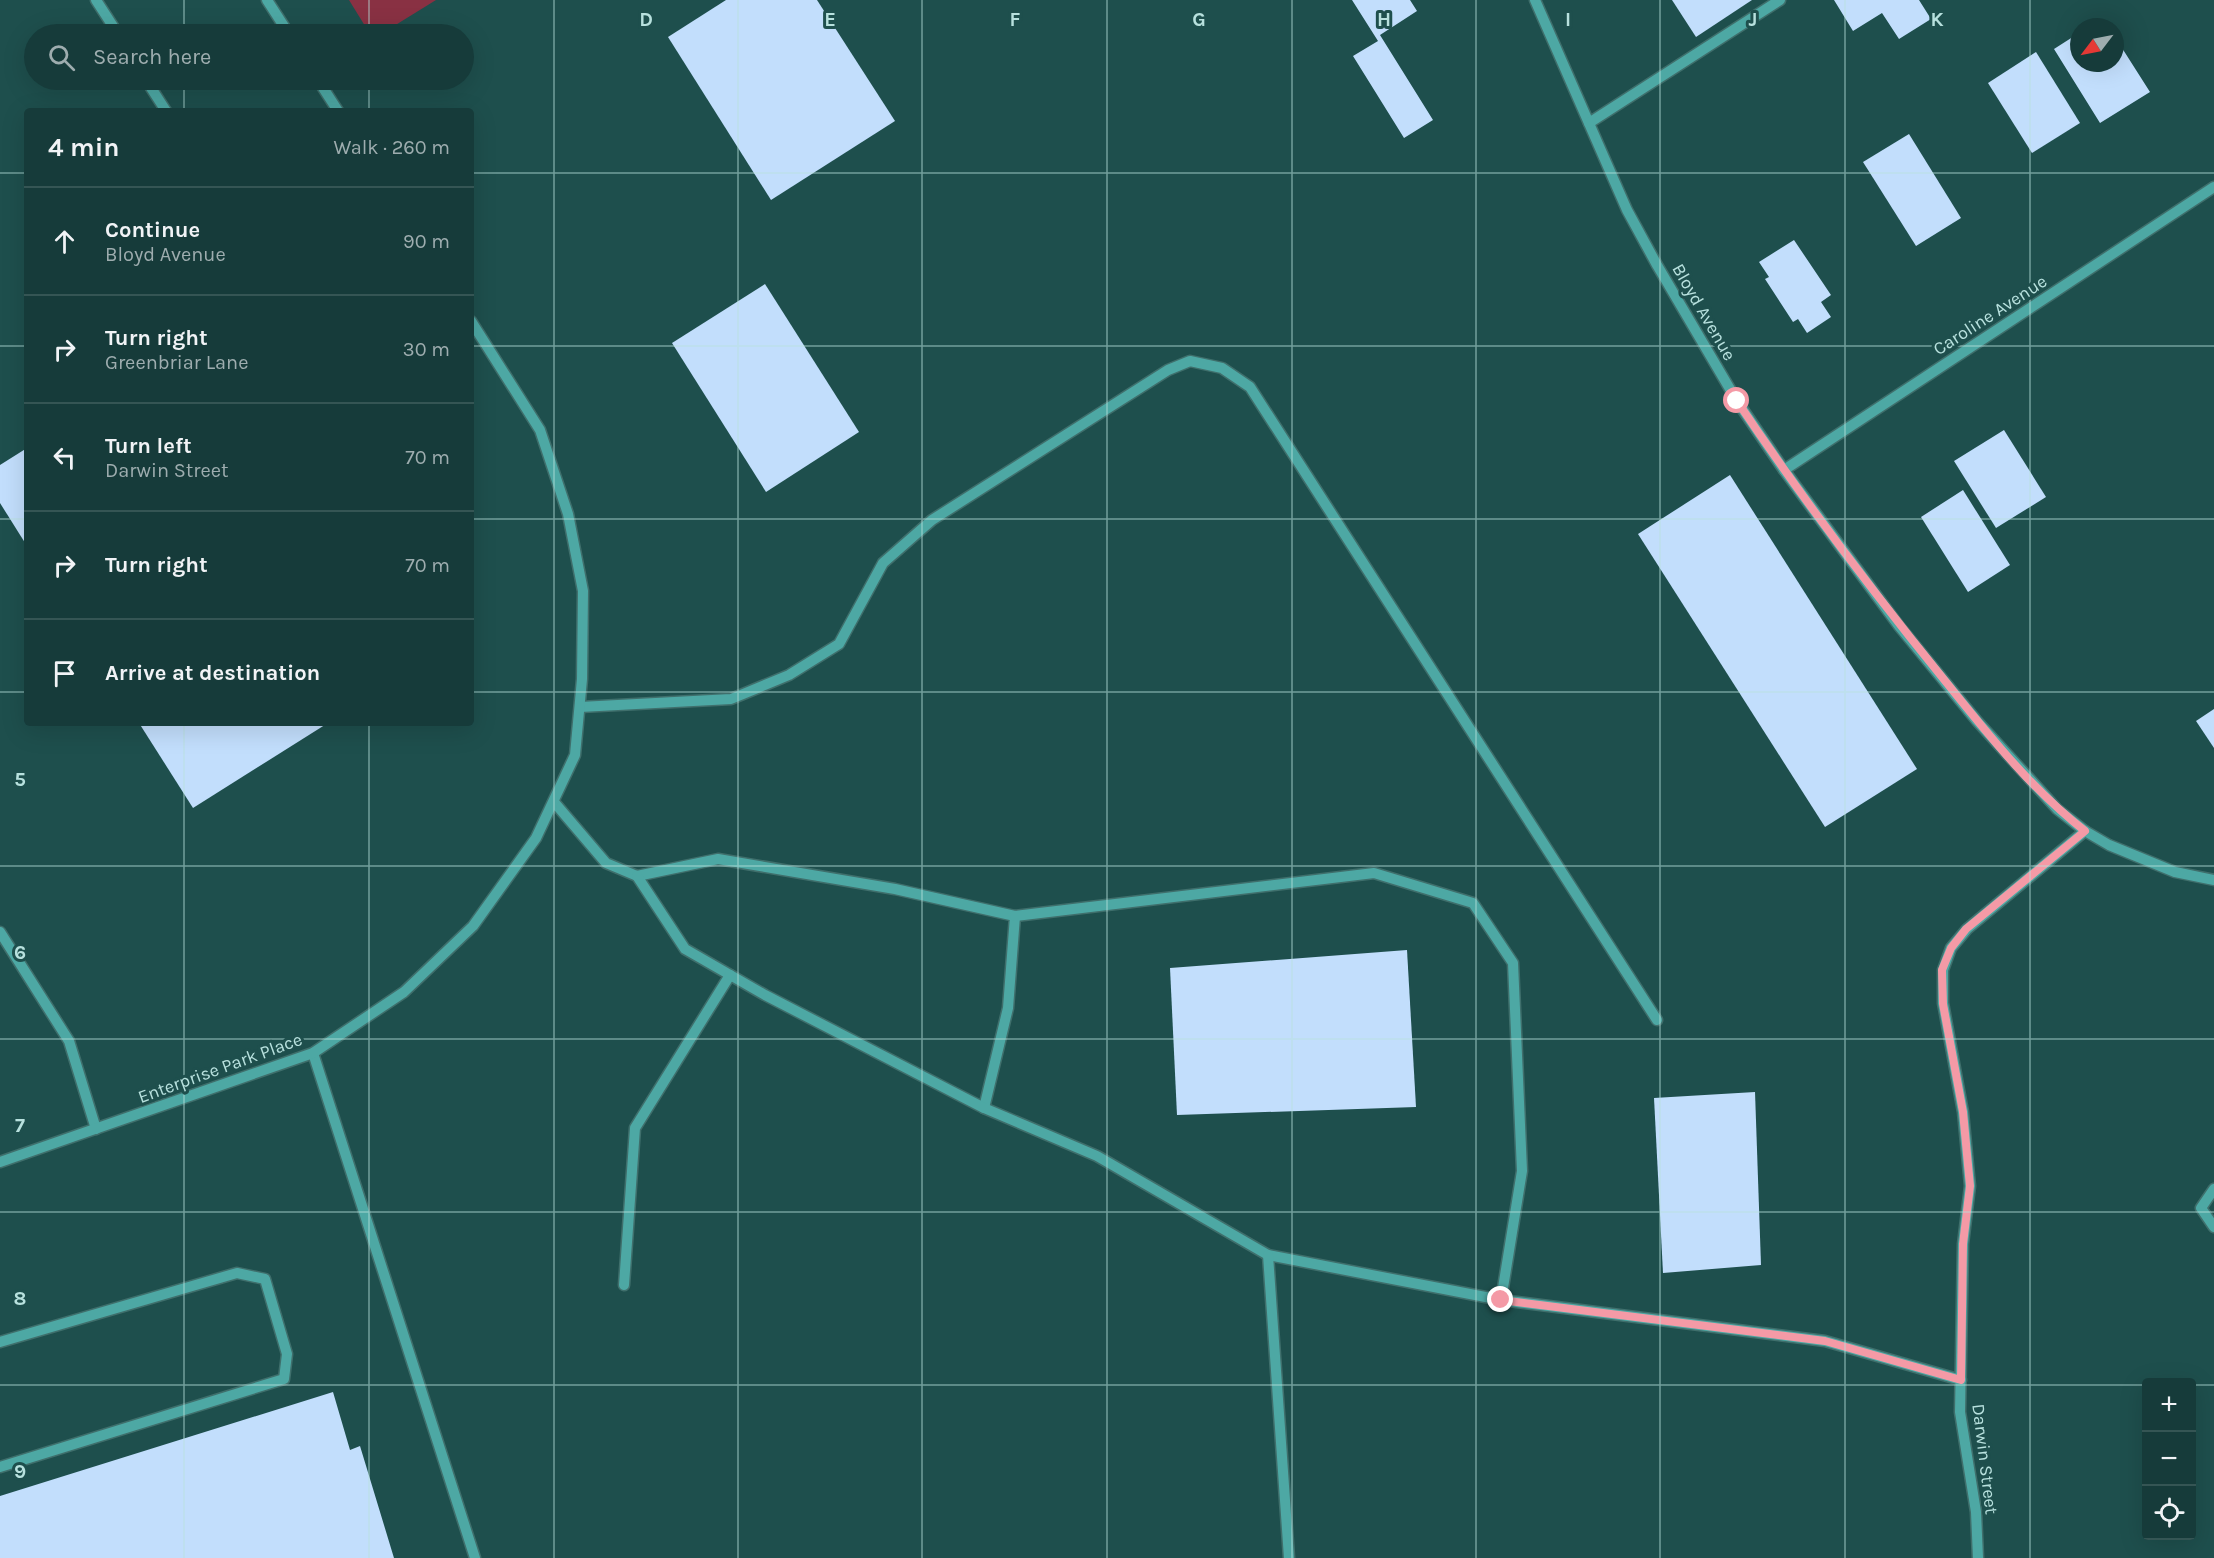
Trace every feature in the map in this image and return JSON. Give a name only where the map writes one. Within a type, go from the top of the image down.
[{"type":"street","points":[[96,0],[112,24]]},
{"type":"street","points":[[267,0],[283,24]]},
{"type":"street","name":"Bloyd Avenue","points":[[1535,0],[1627,210],[1737,401],[1784,470],[1899,626],[1977,721],[2046,799],[2085,831],[2109,845],[2175,872],[2214,880]]},
{"type":"street","points":[[1589,123],[1780,0]]},
{"type":"street","points":[[152,90],[164,108]]},
{"type":"street","points":[[324,90],[336,108]]},
{"type":"street","name":"Caroline Avenue","points":[[1784,470],[2214,187]]},
{"type":"street","name":"Enterprise Park Place","points":[[0,1162],[313,1053],[404,992],[473,926],[536,838],[575,755],[582,679],[583,591],[568,514],[540,430],[474,326]]},
{"type":"street","points":[[580,707],[731,699],[789,675],[839,644],[884,563],[932,520],[1168,370],[1190,361],[1222,368],[1250,387],[1657,1020]]},
{"type":"street","points":[[554,802],[606,863],[637,876],[685,949],[730,975],[984,1108],[1097,1156],[1268,1255],[1501,1300],[1825,1341],[1961,1380]]},
{"type":"street","name":"Darwin Street","points":[[1978,1558],[1976,1512],[1960,1412],[1963,1244],[1970,1186],[1963,1112],[1943,1004],[1942,970],[1951,948],[1966,929],[2085,831]]},
{"type":"street","points":[[637,876],[718,859],[895,889],[1015,916],[1374,873],[1473,903],[1513,963],[1522,1171],[1501,1300]]},
{"type":"street","points":[[984,1108],[1008,1008],[1015,916]]},
{"type":"street","points":[[0,932],[69,1041],[96,1129]]},
{"type":"street","points":[[624,1285],[635,1128],[730,975]]},
{"type":"street","points":[[313,1053],[475,1558]]},
{"type":"street","points":[[2214,1189],[2201,1208],[2214,1227]]},
{"type":"street","points":[[1268,1255],[1289,1558]]},
{"type":"street","points":[[0,1342],[237,1273],[265,1279],[287,1354],[284,1379],[0,1467]]},
{"type":"shaded area","points":[[349,0],[436,0],[397,24],[364,24]]},
{"type":"building","points":[[726,0],[817,0],[895,121],[771,200],[668,37]]},
{"type":"building","points":[[1352,0],[1410,0],[1417,11],[1380,35],[1433,120],[1404,138],[1353,56],[1378,41]]},
{"type":"building","points":[[1672,0],[1752,0],[1696,37]]},
{"type":"building","points":[[1834,0],[1919,0],[1931,19],[1899,39],[1882,13],[1853,31]]},
{"type":"building","points":[[2070,39],[2070,72],[2124,72],[2124,51],[2150,92],[2100,123],[2054,49]]},
{"type":"building","points":[[2036,52],[2080,123],[2032,153],[1988,83]]},
{"type":"building","points":[[1909,134],[1961,218],[1916,246],[1863,162]]},
{"type":"building","points":[[1794,240],[1831,295],[1821,302],[1831,317],[1807,333],[1798,319],[1793,322],[1765,279],[1769,277],[1759,262]]},
{"type":"building","points":[[765,284],[859,432],[766,492],[672,343]]},
{"type":"building","points":[[2004,430],[2046,497],[1996,528],[1954,461]]},
{"type":"building","points":[[24,450],[24,541],[0,503],[0,465]]},
{"type":"building","points":[[1730,475],[1917,769],[1825,827],[1638,534]]},
{"type":"building","points":[[1963,490],[2010,565],[1968,592],[1921,517]]},
{"type":"building","points":[[2214,709],[2214,748],[2196,721]]},
{"type":"building","points":[[141,726],[323,726],[193,808]]},
{"type":"building","points":[[1407,950],[1416,1107],[1177,1115],[1170,968]]},
{"type":"building","points":[[1755,1092],[1761,1265],[1663,1273],[1654,1098]]},
{"type":"building","points":[[333,1392],[350,1450],[360,1446],[394,1558],[0,1558],[0,1496]]},
{"type":"route","points":[[1501,1300],[1825,1341],[1961,1380],[1963,1244],[1970,1186],[1963,1112],[1943,1004],[1942,970],[1951,948],[1966,929],[2085,831],[2046,799],[1977,721],[1899,626],[1784,470],[1737,401]]}]
